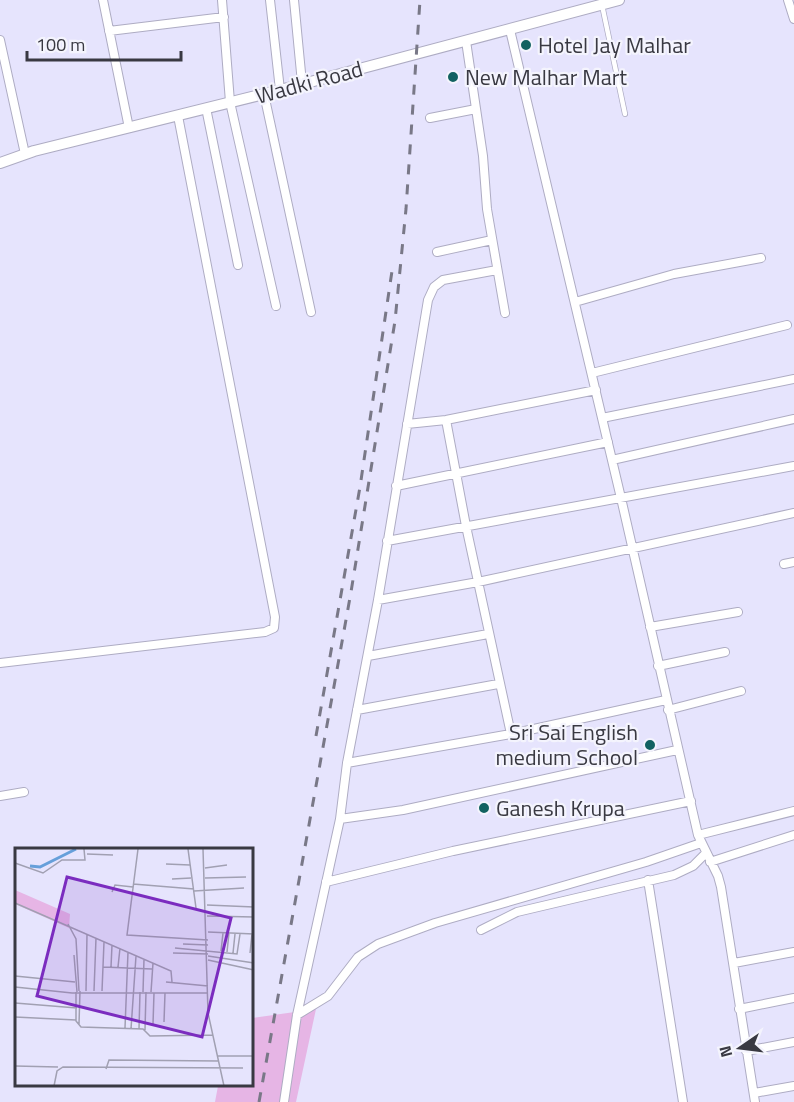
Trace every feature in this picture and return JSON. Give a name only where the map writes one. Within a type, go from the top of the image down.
[{"type":"street","points":[[103,0],[129,128]]},
{"type":"street","points":[[222,0],[231,102],[276,306]]},
{"type":"street","points":[[270,0],[280,90]]},
{"type":"street","points":[[294,0],[302,83]]},
{"type":"street","name":"Wadki Road","points":[[0,163],[25,154],[280,90],[616,0]]},
{"type":"street","points":[[788,0],[794,19]]},
{"type":"street","points":[[109,31],[224,17]]},
{"type":"street","points":[[510,30],[596,390],[677,750],[700,839],[718,876],[755,1097],[794,1086]]},
{"type":"street","points":[[0,40],[25,154]]},
{"type":"street","points":[[466,41],[483,156],[487,209],[505,313]]},
{"type":"street","points":[[264,94],[311,312]]},
{"type":"street","points":[[206,108],[238,265]]},
{"type":"street","points":[[430,118],[476,109]]},
{"type":"street","points":[[0,663],[265,632],[274,628],[275,617],[178,116]]},
{"type":"street","points":[[437,252],[492,240]]},
{"type":"street","points":[[575,302],[674,274],[761,258]]},
{"type":"street","points":[[284,1102],[297,1015],[340,819],[347,762],[378,600],[430,293],[443,280],[497,270]]},
{"type":"street","points":[[592,373],[787,325]]},
{"type":"street","points":[[602,418],[794,379]]},
{"type":"street","points":[[407,424],[446,420],[596,390]]},
{"type":"street","points":[[612,460],[794,419]]},
{"type":"street","points":[[446,420],[498,684],[511,734]]},
{"type":"street","points":[[396,486],[608,442]]},
{"type":"street","points":[[387,541],[794,466]]},
{"type":"street","points":[[378,600],[478,582],[794,513]]},
{"type":"street","points":[[784,564],[794,562]]},
{"type":"street","points":[[650,627],[738,612]]},
{"type":"street","points":[[368,656],[488,634]]},
{"type":"street","points":[[658,666],[724,652]]},
{"type":"street","points":[[357,710],[498,684]]},
{"type":"street","points":[[668,710],[741,691]]},
{"type":"street","points":[[347,762],[511,734],[666,700]]},
{"type":"street","points":[[340,819],[403,810],[677,750]]},
{"type":"street","points":[[0,796],[24,792]]},
{"type":"street","points":[[326,882],[453,851],[691,801]]},
{"type":"street","points":[[297,1015],[328,996],[358,957],[378,944],[435,922],[646,862],[700,839],[794,811]]},
{"type":"street","points":[[710,862],[794,835]]},
{"type":"street","points":[[481,930],[517,912],[685,870],[706,853]]},
{"type":"street","points":[[648,880],[683,1102]]},
{"type":"street","points":[[734,963],[794,952]]},
{"type":"street","points":[[739,1009],[794,998]]},
{"type":"street","points":[[746,1051],[794,1042]]},
{"type":"lane","points":[[602,4],[625,114]]},
{"type":"shaded area","points":[[316,1009],[296,1102],[215,1102],[218,1087],[254,1087],[254,1018]]},
{"type":"railway","points":[[259,1102],[351,592],[395,321],[406,209],[420,0]]},
{"type":"railway","points":[[316,736],[360,487],[392,271]]},
{"type":"place","name":"Hotel Jay Malhar","points":[[526,45]]},
{"type":"place","name":"New Malhar Mart","points":[[453,77]]},
{"type":"place","name":"Sri Sai English medium School","points":[[650,745]]},
{"type":"place","name":"Ganesh Krupa","points":[[484,808]]}]
